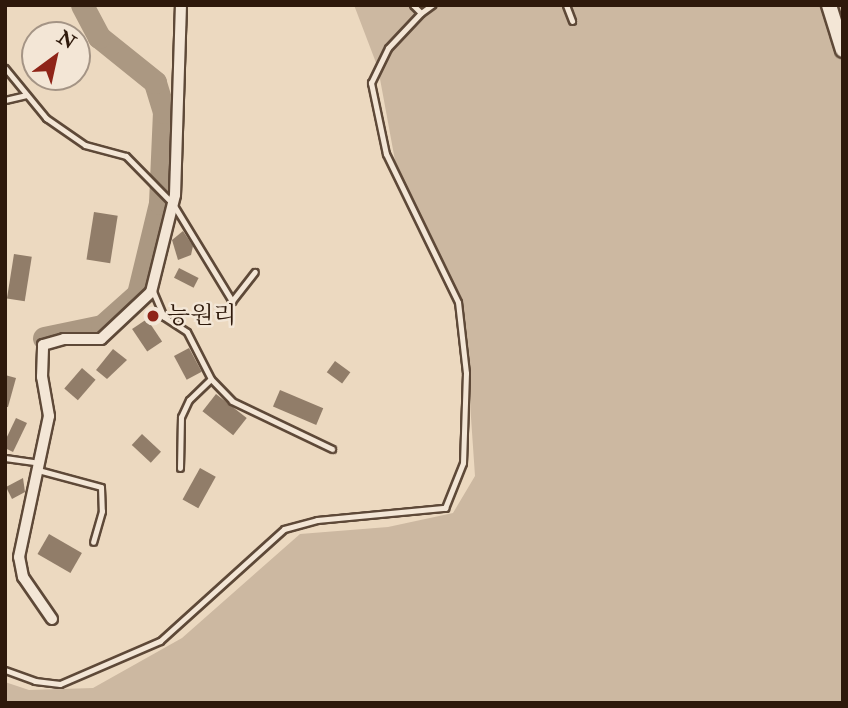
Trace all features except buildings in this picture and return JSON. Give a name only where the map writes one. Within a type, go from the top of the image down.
[{"type":"street","points":[[52,619],[23,577],[19,557],[49,416],[42,377],[43,345],[64,339],[101,339],[152,289],[173,204],[181,5]]},
{"type":"street","points":[[829,5],[843,50]]},
{"type":"lane","points":[[414,5],[421,13]]},
{"type":"lane","points":[[5,670],[35,681],[60,684],[160,641],[284,529],[317,520],[445,508],[463,463],[466,373],[458,302],[386,154],[371,83],[388,48],[432,5]]},
{"type":"lane","points":[[566,5],[572,21]]},
{"type":"lane","points":[[5,68],[46,118],[85,145],[126,156],[173,204],[232,301],[254,272]]},
{"type":"lane","points":[[5,100],[26,95]]},
{"type":"lane","points":[[152,289],[164,317],[187,332],[211,379],[232,401],[332,449]]},
{"type":"lane","points":[[180,468],[181,417],[189,400],[211,379]]},
{"type":"lane","points":[[5,458],[102,487],[102,511],[93,542]]},
{"type":"shaded area","points":[[354,5],[843,5],[843,703],[5,703],[5,682],[29,690],[93,688],[182,638],[300,534],[388,527],[453,513],[475,476],[463,301],[396,166],[378,68]]},
{"type":"waterway","points":[[44,338],[102,326],[138,294],[160,203],[164,112],[155,82],[99,37],[82,5]]},
{"type":"place","name":"능원리","points":[[153,316]]}]
